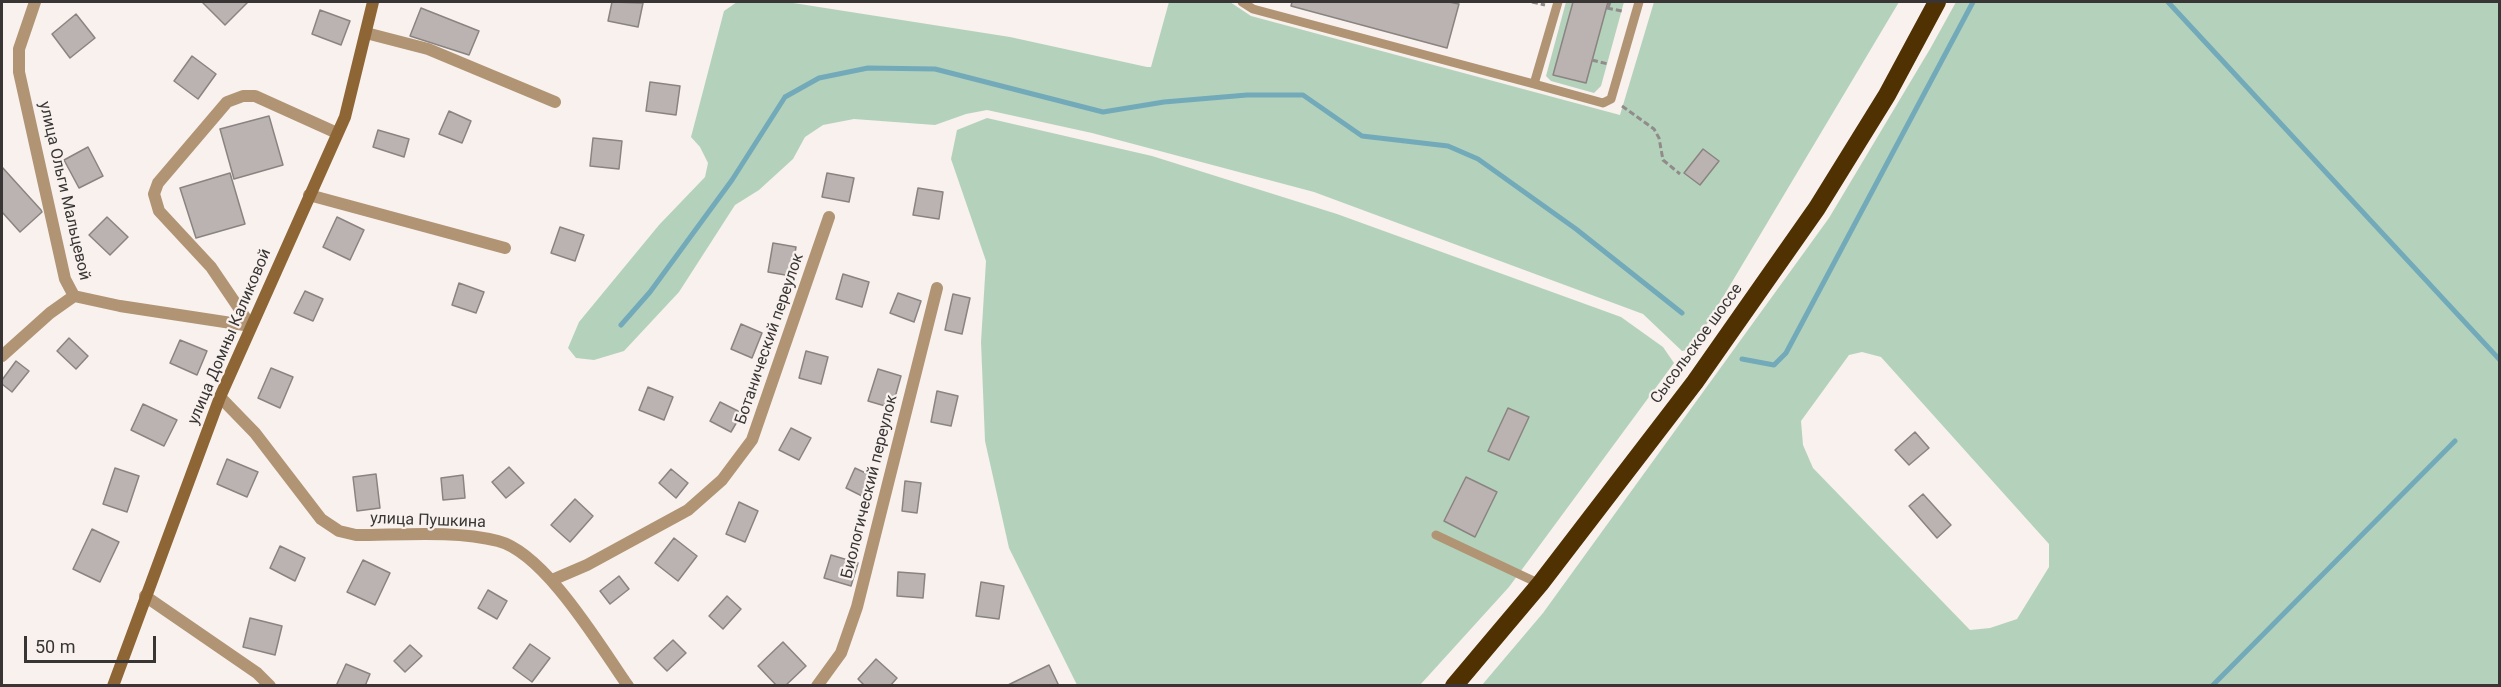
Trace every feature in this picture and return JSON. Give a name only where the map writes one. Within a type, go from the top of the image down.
[{"type":"highway","name":"Сысольское шоссе","points":[[1454,686],[1540,584],[1695,382],[1817,208],[1887,95],[1937,2]]},
{"type":"main road","name":"улица Домны Каликовой","points":[[113,686],[220,397],[345,117],[373,2]]},
{"type":"street","name":"улица Ольги Мальцевой","points":[[2,357],[50,313],[74,296],[65,279],[20,72],[20,49],[35,2]]},
{"type":"street","points":[[366,33],[428,49],[555,102]]},
{"type":"street","points":[[250,326],[211,267],[159,211],[153,194],[158,183],[227,102],[243,96],[255,96],[337,133]]},
{"type":"street","points":[[309,195],[505,248]]},
{"type":"street","name":"Ботанический переулок","points":[[552,580],[587,565],[688,510],[722,480],[752,440],[829,217]]},
{"type":"street","name":"Биологический переулок","points":[[817,686],[842,654],[857,607],[937,288]]},
{"type":"street","points":[[74,296],[120,306],[250,326]]},
{"type":"street","name":"улица Пушкина","points":[[220,397],[255,434],[321,519],[339,531],[356,535],[469,536],[500,541],[529,558],[552,580],[628,686]]},
{"type":"street","points":[[145,596],[257,673],[270,686]]},
{"type":"lane","points":[[1242,2],[1253,9],[1603,103],[1611,99],[1639,2]]},
{"type":"lane","points":[[1534,84],[1558,2]]},
{"type":"lane","points":[[1436,536],[1540,584]]},
{"type":"path","points":[[1608,8],[1610,2]]},
{"type":"path","points":[[1611,99],[1654,129],[1659,138],[1663,160],[1680,174]]},
{"type":"green space","points":[[737,2],[787,2],[1010,37],[1151,67],[1169,2],[1230,2],[1251,16],[1620,115],[1654,2],[1899,2],[1692,349],[1682,351],[1643,314],[1314,192],[1092,133],[987,110],[966,114],[935,125],[854,119],[823,125],[805,137],[793,159],[759,190],[735,205],[679,292],[624,351],[594,360],[576,358],[568,348],[579,322],[659,225],[705,177],[708,163],[700,147],[691,137],[724,11]]},
{"type":"green space","points":[[1566,2],[1624,2],[1601,86],[1594,93],[1551,81],[1546,76]]},
{"type":"green space","points":[[1956,2],[2499,2],[2499,685],[1482,685],[1543,613],[1829,218]],"holes":[[[1862,352],[1881,357],[2049,544],[2049,567],[2017,619],[1990,628],[1970,630],[1813,468],[1803,445],[1801,421],[1849,355]]]},
{"type":"green space","points":[[987,118],[1152,156],[1337,214],[1621,317],[1663,347],[1674,363],[1509,587],[1420,685],[1077,685],[1009,548],[985,441],[981,342],[986,261],[951,159],[957,130]]},
{"type":"building","points":[[202,2],[248,2],[225,25]]},
{"type":"building","points":[[612,2],[643,3],[638,27],[608,21]]},
{"type":"building","points":[[1292,2],[1449,2],[1459,4],[1447,48],[1291,6]]},
{"type":"building","points":[[1573,2],[1608,2],[1586,83],[1553,75]]},
{"type":"building","points":[[421,8],[479,31],[469,55],[410,36]]},
{"type":"building","points":[[320,10],[350,21],[341,45],[312,34]]},
{"type":"building","points":[[76,14],[95,38],[70,58],[52,34]]},
{"type":"building","points":[[192,56],[216,74],[198,99],[174,81]]},
{"type":"building","points":[[650,82],[680,86],[676,115],[646,111]]},
{"type":"building","points":[[449,111],[471,121],[462,143],[439,134]]},
{"type":"building","points":[[269,116],[283,165],[234,179],[220,129]]},
{"type":"building","points":[[378,130],[409,139],[404,157],[373,147]]},
{"type":"building","points":[[593,138],[622,141],[619,169],[590,166]]},
{"type":"building","points":[[88,147],[103,176],[79,188],[64,160]]},
{"type":"building","points":[[1703,149],[1719,161],[1700,185],[1684,173]]},
{"type":"building","points":[[2,167],[42,212],[20,232],[2,212]]},
{"type":"building","points":[[230,173],[245,224],[196,238],[180,188]]},
{"type":"building","points":[[827,173],[854,178],[849,202],[822,197]]},
{"type":"building","points":[[918,188],[943,192],[939,219],[913,215]]},
{"type":"building","points":[[107,217],[128,237],[110,255],[89,235]]},
{"type":"building","points":[[337,217],[364,230],[350,260],[323,247]]},
{"type":"building","points":[[560,227],[584,235],[575,261],[551,253]]},
{"type":"building","points":[[773,243],[796,247],[791,276],[768,272]]},
{"type":"building","points":[[843,274],[869,282],[862,307],[836,299]]},
{"type":"building","points":[[459,283],[484,292],[476,313],[452,305]]},
{"type":"building","points":[[305,291],[323,299],[313,321],[294,313]]},
{"type":"building","points":[[898,293],[921,301],[914,322],[890,313]]},
{"type":"building","points":[[953,294],[970,298],[962,334],[945,330]]},
{"type":"building","points":[[741,324],[762,333],[752,358],[731,349]]},
{"type":"building","points":[[69,338],[88,356],[76,369],[57,351]]},
{"type":"building","points":[[180,340],[207,351],[197,375],[170,363]]},
{"type":"building","points":[[806,351],[828,357],[821,384],[799,378]]},
{"type":"building","points":[[16,361],[29,371],[12,392],[2,384],[2,380]]},
{"type":"building","points":[[271,368],[293,377],[280,408],[258,398]]},
{"type":"building","points":[[878,369],[901,376],[892,408],[868,401]]},
{"type":"building","points":[[648,387],[673,397],[664,420],[639,410]]},
{"type":"building","points":[[937,391],[958,396],[951,426],[931,422]]},
{"type":"building","points":[[720,402],[742,413],[731,432],[710,421]]},
{"type":"building","points":[[143,404],[177,420],[164,446],[131,430]]},
{"type":"building","points":[[1508,408],[1529,417],[1509,460],[1488,451]]},
{"type":"building","points":[[791,428],[811,438],[799,460],[779,450]]},
{"type":"building","points":[[1915,432],[1929,448],[1909,465],[1895,450]]},
{"type":"building","points":[[227,459],[258,472],[247,497],[217,484]]},
{"type":"building","points":[[509,467],[524,483],[506,498],[492,482]]},
{"type":"building","points":[[115,468],[139,476],[127,512],[103,504]]},
{"type":"building","points":[[855,468],[874,477],[864,497],[846,488]]},
{"type":"building","points":[[671,469],[688,483],[676,498],[659,483]]},
{"type":"building","points":[[376,474],[380,508],[357,511],[353,477]]},
{"type":"building","points":[[463,475],[465,498],[443,500],[441,478]]},
{"type":"building","points":[[1466,477],[1497,492],[1475,537],[1444,521]]},
{"type":"building","points":[[905,481],[921,483],[917,513],[902,511]]},
{"type":"building","points":[[1923,494],[1951,525],[1937,538],[1909,506]]},
{"type":"building","points":[[575,499],[593,516],[570,542],[551,525]]},
{"type":"building","points":[[739,502],[758,511],[745,542],[726,534]]},
{"type":"building","points":[[92,529],[119,542],[100,582],[73,569]]},
{"type":"building","points":[[674,538],[697,556],[678,581],[655,563]]},
{"type":"building","points":[[280,546],[305,558],[295,581],[270,568]]},
{"type":"building","points":[[831,555],[858,563],[851,586],[824,578]]},
{"type":"building","points":[[363,560],[390,573],[375,605],[347,592]]},
{"type":"building","points":[[898,572],[925,574],[923,598],[897,596]]},
{"type":"building","points":[[619,576],[629,589],[610,604],[600,591]]},
{"type":"building","points":[[981,582],[1004,586],[999,619],[976,616]]},
{"type":"building","points":[[488,590],[507,601],[497,619],[478,608]]},
{"type":"building","points":[[727,596],[741,609],[723,629],[709,616]]},
{"type":"building","points":[[250,618],[282,626],[275,655],[243,647]]},
{"type":"building","points":[[673,640],[686,653],[667,671],[654,658]]},
{"type":"building","points":[[783,642],[806,666],[785,686],[777,686],[758,666]]},
{"type":"building","points":[[530,644],[550,658],[532,682],[513,668]]},
{"type":"building","points":[[410,645],[422,656],[405,672],[394,661]]},
{"type":"building","points":[[876,659],[897,678],[890,686],[865,686],[858,679]]},
{"type":"building","points":[[346,664],[370,674],[365,686],[336,686]]},
{"type":"building","points":[[1049,665],[1059,686],[1006,686]]},
{"type":"waterway","points":[[1742,359],[1774,365],[1786,353],[1973,2]]},
{"type":"waterway","points":[[2168,2],[2500,360]]},
{"type":"waterway","points":[[621,325],[650,292],[732,180],[785,97],[819,78],[868,68],[935,69],[1103,112],[1164,102],[1247,95],[1303,95],[1362,136],[1448,146],[1478,159],[1576,229],[1682,313]]},
{"type":"waterway","points":[[2212,686],[2455,441]]}]
